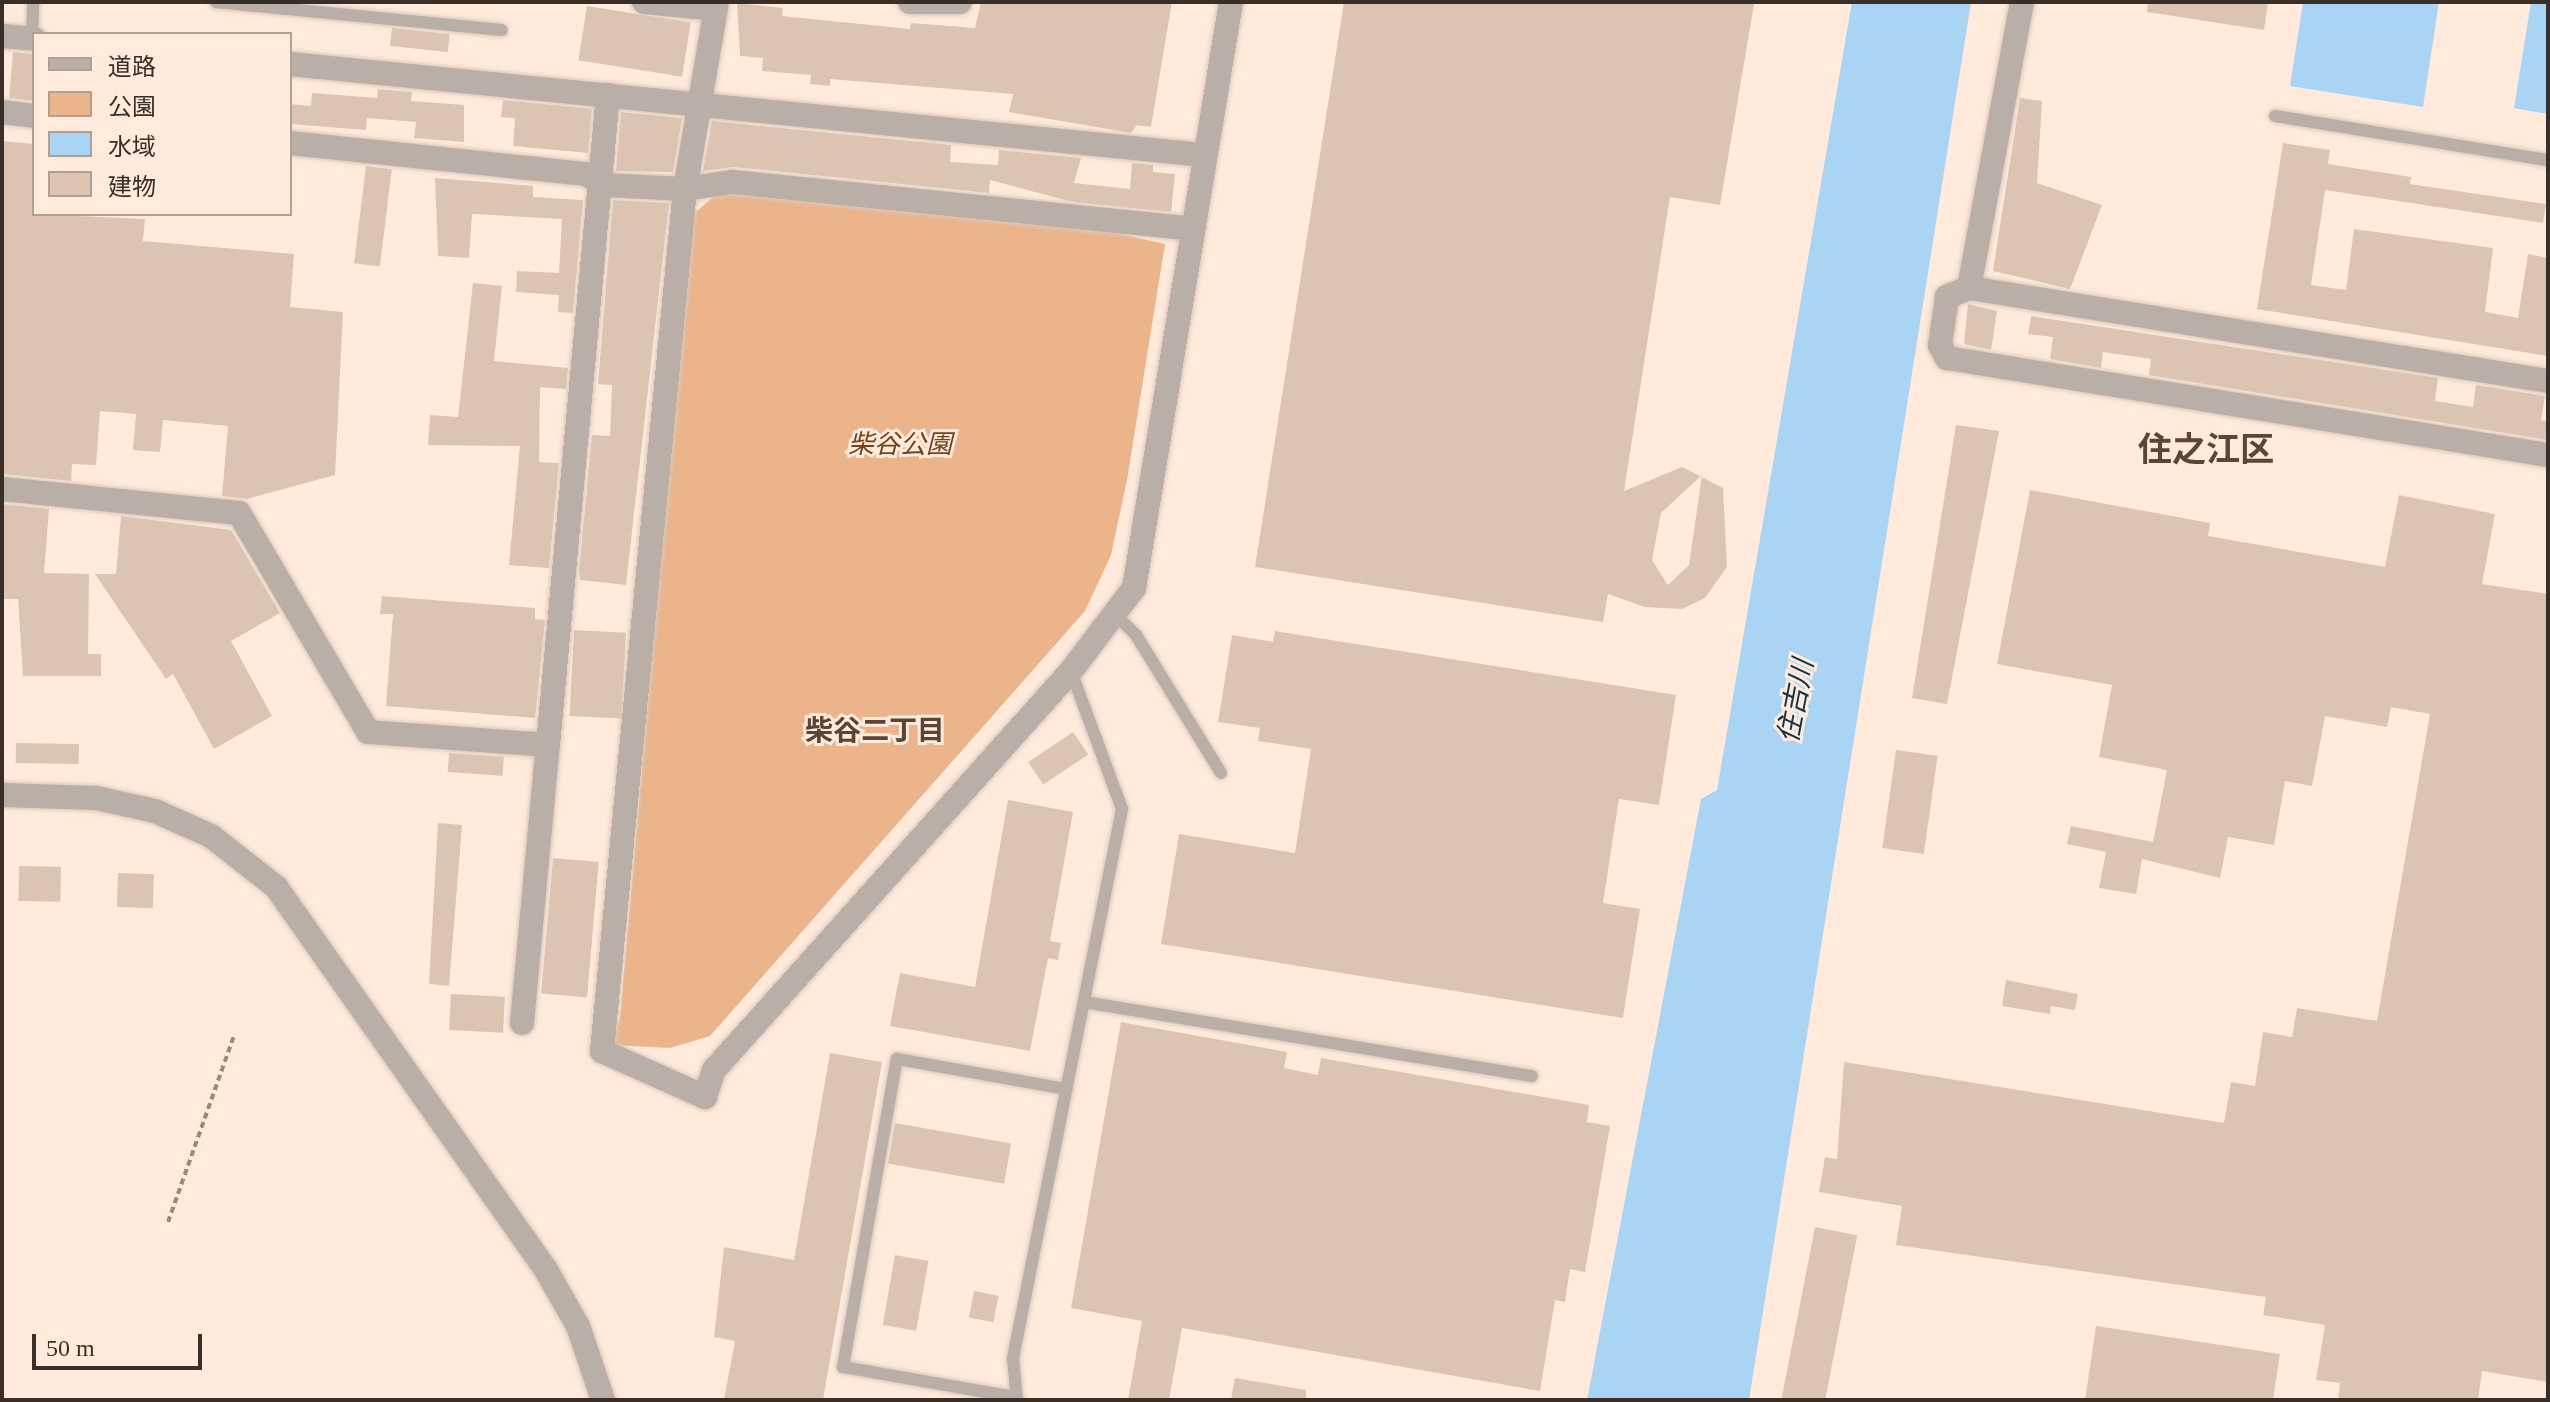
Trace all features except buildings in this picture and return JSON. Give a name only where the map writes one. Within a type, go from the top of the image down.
[{"type":"street","points":[[644,2],[716,6],[695,107],[685,189],[602,1051],[705,1097],[714,1070],[1071,671],[1134,588],[1231,2]]},
{"type":"street","points":[[910,2],[960,2]]},
{"type":"street","points":[[1969,288],[2022,2]]},
{"type":"street","points":[[2,36],[32,39]]},
{"type":"street","points":[[292,64],[608,95],[695,107],[1204,155]]},
{"type":"street","points":[[522,1023],[604,185],[608,95]]},
{"type":"street","points":[[2,112],[32,116]]},
{"type":"street","points":[[292,143],[586,174],[604,185],[685,189],[732,182],[1191,229]]},
{"type":"street","points":[[2548,381],[1969,288],[1947,297],[1940,345],[1947,358],[2548,455]]},
{"type":"street","points":[[2,489],[239,513],[368,732],[548,745]]},
{"type":"street","points":[[2,795],[96,798],[155,811],[211,836],[261,872],[302,917],[546,1270],[578,1326],[603,1400]]},
{"type":"lane","points":[[33,2],[33,32]]},
{"type":"lane","points":[[216,2],[502,30]]},
{"type":"lane","points":[[2275,116],[2548,160]]},
{"type":"lane","points":[[1115,614],[1136,635],[1221,773]]},
{"type":"lane","points":[[1066,1089],[897,1059],[843,1367],[1015,1399],[1013,1358],[1122,809],[1071,671]]},
{"type":"lane","points":[[1084,1002],[1532,1076]]},
{"type":"path","points":[[168,1222],[234,1036]]},
{"type":"green space","name":"柴谷公園","points":[[718,193],[1111,232],[1165,244],[1127,480],[1111,555],[1085,611],[710,1036],[670,1048],[611,1045],[620,1018],[691,216]]},
{"type":"water","name":"住吉川","points":[[1852,2],[1971,2],[1749,1400],[1587,1400],[1701,799],[1717,790]]},
{"type":"water","points":[[2303,2],[2439,2],[2423,107],[2290,86]]},
{"type":"water","points":[[2531,2],[2548,2],[2548,114],[2514,108]]},
{"type":"district","name":"住之江区","points":[[2206,450]]},
{"type":"district","name":"柴谷二丁目","points":[[875,731]]}]
